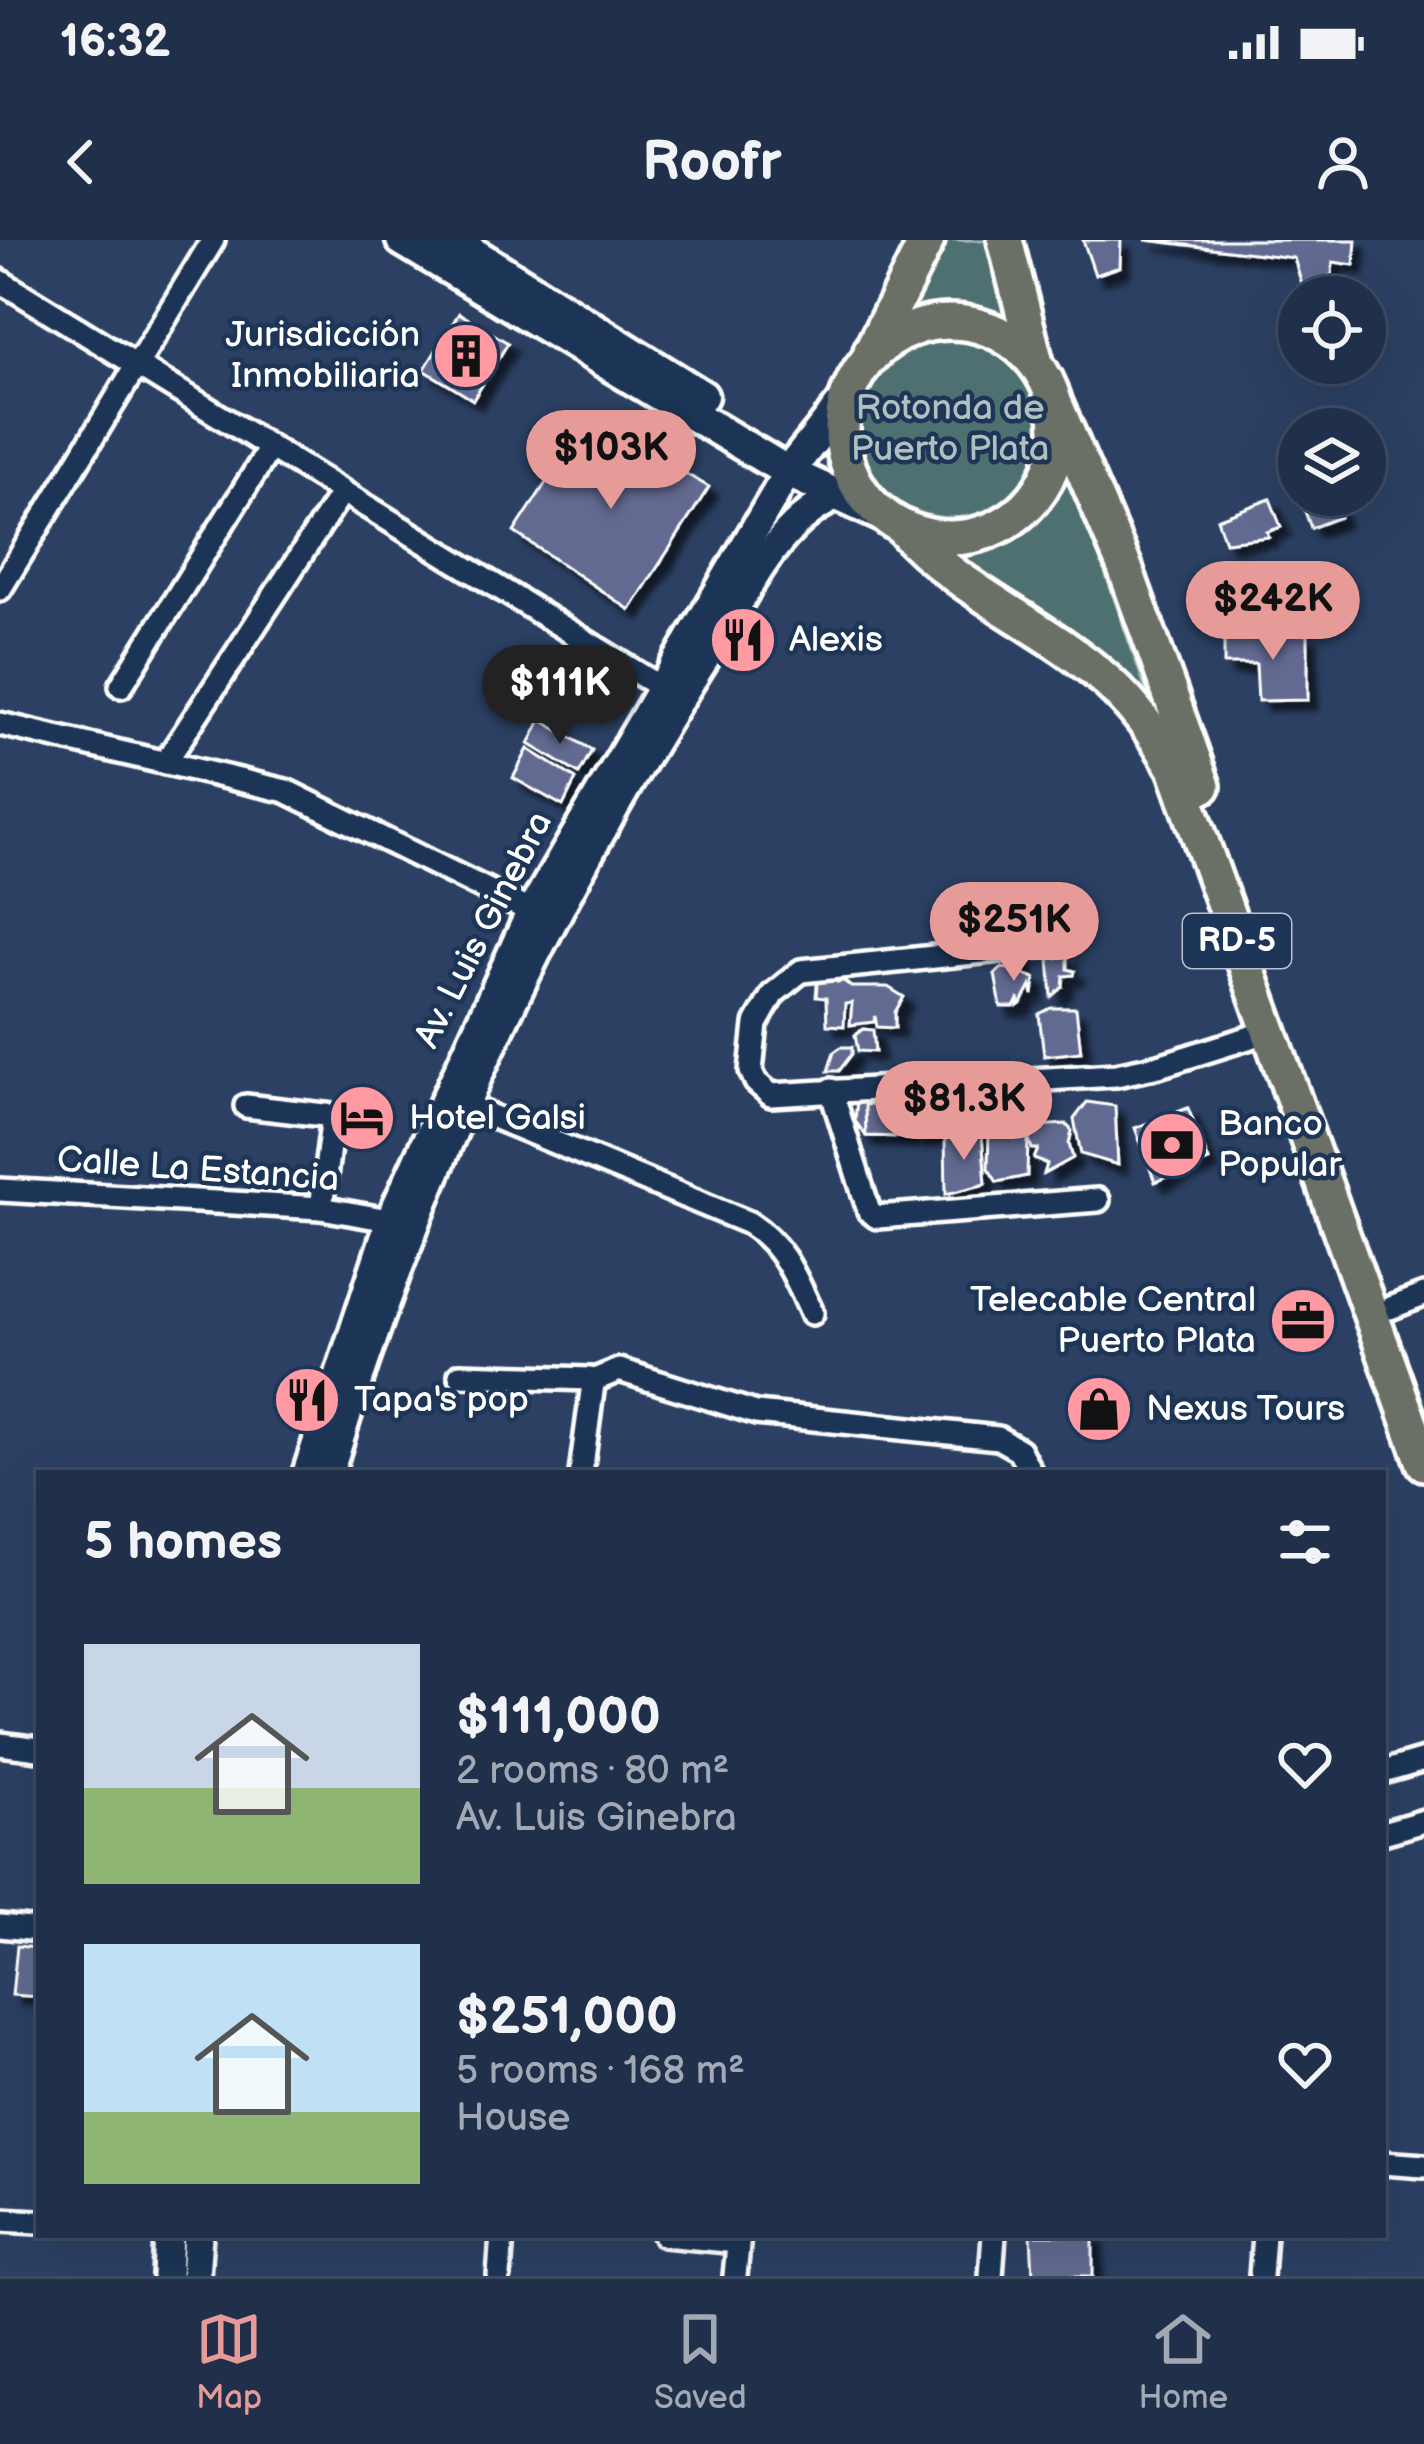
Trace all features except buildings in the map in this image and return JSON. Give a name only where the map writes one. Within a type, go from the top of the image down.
[{"type":"main road","points":[[402,240],[794,463]]},
{"type":"main road","points":[[452,240],[794,463],[835,496],[892,522]]},
{"type":"main road","name":"RD-5","points":[[927,240],[846,399],[842,431],[847,464],[862,494],[928,559],[1104,677],[1144,716],[1175,768],[1424,1463]]},
{"type":"main road","name":"RD-5","points":[[1005,240],[1036,364],[1125,568],[1424,1403]]},
{"type":"main road","name":"RD-5","points":[[865,362],[889,340],[919,326],[951,322],[984,327],[1013,342],[1036,364]]},
{"type":"main road","name":"Av. Luis Ginebra","points":[[794,463],[846,399]]},
{"type":"main road","name":"RD-5","points":[[892,522],[933,538],[968,538],[1002,526],[1030,505],[1049,476],[1058,442],[1056,406]]},
{"type":"street","points":[[0,589],[213,240]]},
{"type":"street","points":[[0,281],[662,688]]},
{"type":"street","points":[[122,686],[270,448]]},
{"type":"street","name":"Av. Luis Ginebra","points":[[308,1470],[402,1221],[542,917],[662,688],[794,463]]},
{"type":"street","points":[[165,763],[342,491]]},
{"type":"street","name":"Av. Luis Ginebra","points":[[542,917],[787,530],[835,496]]},
{"type":"street","points":[[0,724],[286,791],[542,917]]},
{"type":"street","points":[[1058,944],[801,971],[762,1008],[755,1024],[751,1072],[771,1095],[1116,1075],[1270,1031]]},
{"type":"street","points":[[831,1090],[869,1211],[877,1217],[1099,1200]]},
{"type":"street","points":[[454,1101],[748,1223],[784,1253],[812,1313]]},
{"type":"street","points":[[246,1106],[333,1116],[321,1208]]},
{"type":"street","name":"Calle La Estancia","points":[[0,1190],[321,1208],[402,1221]]},
{"type":"street","name":"Av. Luis Ginebra","points":[[330,1470],[402,1221]]},
{"type":"street","points":[[1390,1308],[1424,1295]]},
{"type":"street","points":[[460,1375],[592,1382],[619,1370],[756,1413],[998,1438],[1019,1450],[1029,1470]]},
{"type":"street","points":[[581,1470],[592,1382]]},
{"type":"street","points":[[0,1744],[36,1749]]},
{"type":"street","points":[[1386,1771],[1424,1760]]},
{"type":"street","points":[[1386,1832],[1424,1821]]},
{"type":"street","points":[[0,1926],[36,1930]]},
{"type":"street","points":[[1386,2163],[1424,2167]]},
{"type":"street","points":[[0,2220],[36,2222]]},
{"type":"street","points":[[167,2276],[169,2238]]},
{"type":"street","points":[[195,2276],[198,2238]]},
{"type":"street","points":[[499,2276],[502,2238]]},
{"type":"street","points":[[736,2276],[739,2238]]},
{"type":"street","points":[[991,2276],[994,2238]]},
{"type":"street","points":[[1261,2276],[1264,2238]]},
{"type":"green space","points":[[939,240],[991,240],[1020,328],[990,315],[961,310],[901,321]]},
{"type":"green space","name":"Rotonda de Puerto Plata","points":[[950,340],[984,347],[1013,366],[1032,395],[1039,429],[1032,463],[1013,492],[984,511],[950,518],[916,511],[887,492],[868,463],[861,429],[868,395],[887,366],[916,347]]},
{"type":"green space","points":[[1068,467],[1153,710],[936,553],[983,545],[1016,531],[1041,506]]},
{"type":"place","name":"Jurisdicción Inmobiliaria","points":[[466,356]]},
{"type":"place","name":"Alexis","points":[[743,640]]},
{"type":"place","name":"Hotel Galsi","points":[[362,1118]]},
{"type":"place","name":"Banco Popular","points":[[1172,1145]]},
{"type":"place","name":"Telecable Central Puerto Plata","points":[[1303,1321]]},
{"type":"place","name":"Tapa's pop","points":[[307,1400]]},
{"type":"place","name":"Nexus Tours","points":[[1099,1409]]}]
